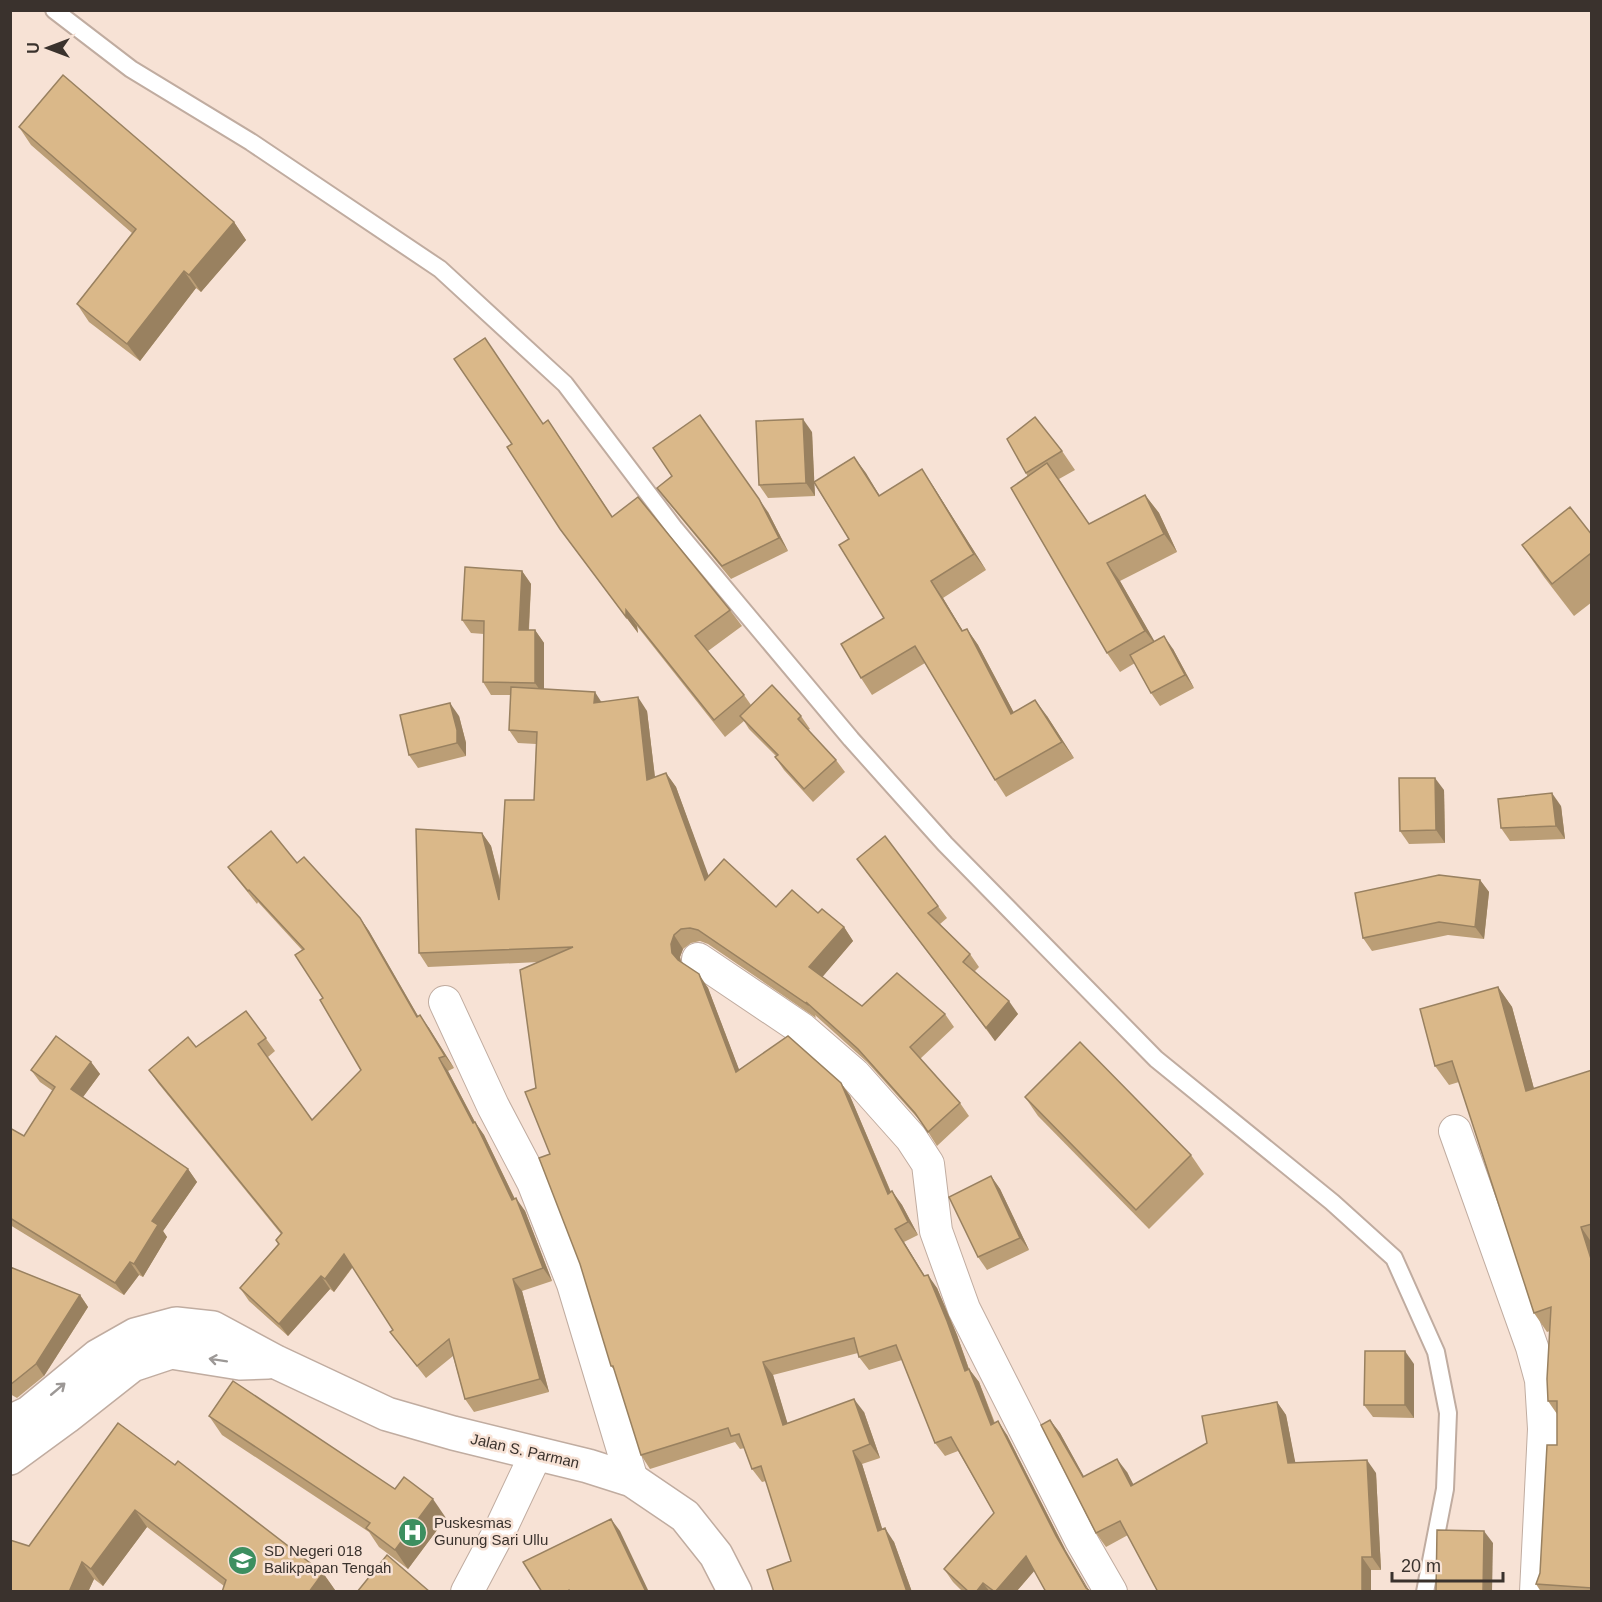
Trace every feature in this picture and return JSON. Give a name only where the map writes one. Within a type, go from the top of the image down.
[{"type":"main road","name":"Jalan S. Parman","points":[[10,1422],[29,1413],[98,1356],[135,1335],[176,1324],[213,1328],[276,1362],[387,1414],[588,1466],[632,1480],[659,1496],[685,1516],[716,1555],[735,1592]]},
{"type":"main road","name":"Jalan S. Parman","points":[[10,1458],[132,1365],[171,1352],[240,1363],[276,1362]]},
{"type":"street","points":[[698,958],[802,1029],[854,1074],[911,1138],[928,1164],[936,1231],[964,1308],[1081,1540],[1112,1592]]},
{"type":"street","points":[[445,1002],[493,1106],[533,1182],[573,1284],[632,1480]]},
{"type":"street","points":[[1455,1131],[1532,1347],[1541,1380],[1544,1429],[1536,1592]]},
{"type":"street","points":[[467,1592],[536,1454]]},
{"type":"lane","points":[[54,10],[131,69],[251,142],[440,269],[565,384],[675,529],[851,739],[945,844],[1156,1059],[1332,1202],[1394,1258],[1436,1352],[1448,1413],[1445,1489],[1425,1592]]},
{"type":"building","points":[[63,75],[234,222],[189,275],[184,271],[127,344],[77,304],[136,229],[19,127]]},
{"type":"building","points":[[485,338],[543,424],[548,420],[612,517],[638,497],[730,610],[695,636],[744,695],[714,720],[626,610],[626,617],[560,529],[507,447],[512,444],[454,359]]},
{"type":"building","points":[[700,415],[759,499],[779,538],[722,566],[657,488],[672,476],[653,448]]},
{"type":"building","points":[[1035,417],[1062,451],[1026,473],[1007,439]]},
{"type":"building","points":[[803,419],[806,483],[759,485],[756,421]]},
{"type":"building","points":[[854,457],[879,496],[922,469],[974,554],[931,581],[962,631],[967,629],[1011,714],[1035,700],[1062,742],[995,780],[915,646],[861,678],[841,644],[884,618],[839,545],[849,539],[814,482]]},
{"type":"building","points":[[1047,463],[1089,524],[1145,495],[1164,534],[1107,563],[1145,631],[1107,653],[1011,488]]},
{"type":"building","points":[[1570,507],[1592,535],[1592,558],[1590,554],[1552,584],[1522,545]]},
{"type":"building","points":[[465,567],[522,571],[519,630],[535,630],[535,683],[483,682],[484,621],[462,620]]},
{"type":"building","points":[[1164,636],[1185,675],[1151,693],[1130,655]]},
{"type":"building","points":[[772,685],[801,716],[798,719],[836,760],[804,789],[775,757],[778,755],[740,716]]},
{"type":"building","points":[[511,687],[595,692],[594,703],[638,697],[647,780],[666,773],[705,880],[724,859],[776,907],[792,890],[818,913],[822,909],[844,927],[809,967],[862,1006],[897,973],[945,1014],[910,1047],[960,1103],[928,1132],[915,1113],[858,1049],[806,1002],[807,1004],[698,930],[681,929],[674,935],[671,944],[672,953],[678,960],[699,974],[736,1072],[788,1036],[841,1083],[888,1194],[892,1191],[908,1222],[895,1229],[924,1276],[928,1275],[965,1371],[969,1369],[991,1425],[998,1421],[1056,1536],[1086,1588],[1091,1592],[1046,1592],[1026,1556],[995,1592],[983,1583],[976,1592],[969,1592],[944,1569],[994,1513],[951,1437],[935,1443],[896,1345],[859,1357],[854,1338],[763,1362],[783,1425],[854,1399],[870,1444],[853,1451],[878,1531],[885,1528],[907,1592],[774,1592],[767,1570],[791,1561],[761,1466],[752,1469],[739,1434],[731,1436],[728,1428],[641,1455],[580,1264],[539,1158],[550,1154],[525,1092],[536,1088],[520,970],[573,947],[419,953],[416,829],[482,833],[499,900],[505,800],[534,800],[537,732],[509,730]]},
{"type":"building","points":[[450,703],[457,730],[457,743],[409,755],[400,715]]},
{"type":"building","points":[[1399,778],[1435,778],[1436,830],[1400,831]]},
{"type":"building","points":[[1552,793],[1556,826],[1501,828],[1498,799]]},
{"type":"building","points":[[271,831],[297,863],[304,857],[360,918],[417,1017],[420,1015],[445,1056],[439,1058],[473,1123],[475,1122],[512,1200],[516,1198],[543,1268],[513,1279],[540,1379],[465,1399],[449,1339],[417,1366],[390,1332],[393,1330],[344,1254],[325,1279],[321,1276],[279,1324],[240,1288],[279,1244],[276,1240],[282,1233],[149,1070],[188,1037],[196,1047],[246,1011],[266,1038],[258,1044],[312,1120],[361,1070],[320,1000],[323,998],[295,955],[304,949],[228,867]]},
{"type":"building","points":[[885,836],[938,906],[928,913],[970,954],[963,962],[1009,1001],[986,1028],[857,859]]},
{"type":"building","points":[[1439,875],[1480,880],[1475,927],[1439,922],[1363,938],[1355,893]]},
{"type":"building","points":[[1498,987],[1526,1091],[1592,1070],[1592,1224],[1581,1227],[1592,1262],[1592,1588],[1536,1584],[1540,1573],[1547,1445],[1557,1445],[1557,1401],[1548,1401],[1547,1379],[1551,1307],[1534,1313],[1452,1061],[1435,1066],[1420,1009]]},
{"type":"building","points":[[56,1036],[91,1062],[71,1089],[188,1169],[152,1221],[158,1225],[134,1264],[130,1262],[115,1283],[10,1218],[10,1128],[24,1136],[55,1087],[31,1070]]},
{"type":"building","points":[[1080,1042],[1191,1155],[1136,1210],[1025,1097]]},
{"type":"building","points":[[991,1176],[1020,1238],[978,1257],[949,1197]]},
{"type":"building","points":[[10,1267],[80,1295],[36,1364],[10,1385]]},
{"type":"building","points":[[1365,1351],[1405,1351],[1405,1405],[1364,1405]]},
{"type":"building","points":[[233,1381],[395,1489],[404,1477],[433,1499],[395,1550],[366,1528],[370,1523],[209,1416]]},
{"type":"building","points":[[1277,1402],[1288,1463],[1367,1460],[1372,1557],[1362,1557],[1362,1592],[1158,1592],[1120,1521],[1096,1533],[1041,1425],[1050,1420],[1083,1477],[1117,1459],[1131,1486],[1207,1443],[1202,1416]]},
{"type":"building","points":[[118,1423],[175,1465],[178,1461],[323,1573],[309,1592],[222,1592],[226,1580],[135,1510],[91,1569],[82,1562],[69,1592],[10,1592],[10,1540],[29,1546]]},
{"type":"building","points":[[611,1519],[646,1592],[570,1592],[569,1590],[542,1592],[523,1562]]},
{"type":"building","points":[[1437,1530],[1484,1531],[1483,1592],[1436,1592]]},
{"type":"building","points":[[387,1555],[430,1592],[357,1592]]},
{"type":"place","name":"Puskesmas Gunung Sari Ullu","points":[[413,1532]]},
{"type":"place","name":"SD Negeri 018 Balikpapan Tengah","points":[[243,1560]]}]
